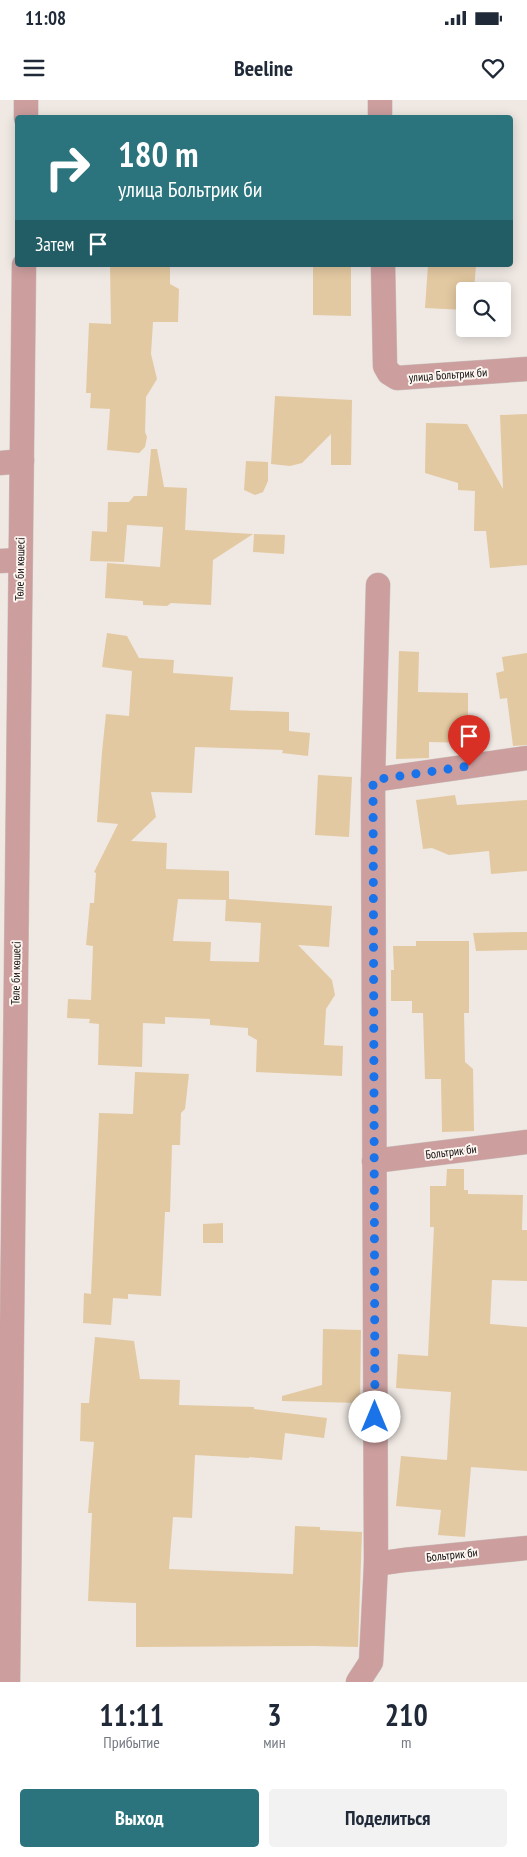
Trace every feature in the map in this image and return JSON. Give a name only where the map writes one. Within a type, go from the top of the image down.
[{"type":"street","points":[[26,100],[26,115]]},
{"type":"street","points":[[380,100],[380,115]]},
{"type":"street","name":"Төле би көшесі","points":[[8,1682],[11,462],[24,267]]},
{"type":"street","name":"улица Больтрик би","points":[[383,267],[385,366],[389,373],[397,378],[527,369]]},
{"type":"street","points":[[358,1682],[371,1662],[376,1564],[373,780],[378,585]]},
{"type":"street","points":[[373,780],[527,758]]},
{"type":"street","name":"Больтрик би","points":[[374,1161],[527,1142]]},
{"type":"street","name":"Больтрик би","points":[[376,1564],[527,1548]]},
{"type":"building","points":[[110,267],[170,267],[170,284],[179,289],[178,322],[153,322],[151,354],[157,379],[146,397],[145,432],[147,437],[145,447],[139,453],[107,450],[110,409],[90,408],[91,393],[86,393],[89,323],[111,324]]},
{"type":"building","points":[[313,267],[351,267],[351,316],[313,315]]},
{"type":"building","points":[[428,267],[476,267],[475,282],[456,282],[456,310],[425,308]]},
{"type":"building","points":[[275,396],[352,400],[351,465],[331,465],[331,434],[302,463],[290,466],[271,464]]},
{"type":"building","points":[[527,414],[527,565],[490,568],[486,531],[474,531],[475,491],[458,490],[458,483],[425,473],[426,423],[467,424],[503,489],[500,415]]},
{"type":"building","points":[[151,449],[157,449],[164,487],[187,488],[185,530],[253,534],[213,560],[211,605],[171,603],[167,606],[143,605],[143,601],[105,598],[107,563],[160,567],[163,527],[127,525],[124,562],[90,561],[92,531],[107,532],[108,502],[129,502],[134,496],[147,496]]},
{"type":"building","points":[[246,461],[268,462],[268,481],[263,492],[255,495],[244,490]]},
{"type":"building","points":[[254,534],[285,535],[284,554],[253,552]]},
{"type":"building","points":[[107,633],[127,636],[139,658],[174,660],[173,673],[233,677],[230,710],[289,712],[289,731],[310,733],[308,756],[282,753],[283,750],[195,747],[192,793],[151,792],[156,817],[131,841],[167,843],[166,869],[229,871],[229,899],[332,906],[329,947],[298,945],[332,980],[335,995],[326,1009],[324,1045],[343,1046],[342,1076],[256,1072],[257,1040],[248,1035],[248,1028],[210,1025],[210,1019],[165,1017],[165,1024],[143,1023],[142,1067],[98,1065],[99,1024],[89,1023],[90,1019],[67,1018],[68,999],[91,1000],[93,946],[86,945],[90,903],[94,903],[96,873],[94,872],[118,824],[97,822],[106,714],[129,716],[132,671],[102,667]],"holes":[[[178,899],[226,900],[225,921],[261,923],[259,962],[210,961],[211,942],[173,941]]]},
{"type":"building","points":[[399,651],[419,652],[418,692],[468,693],[468,743],[429,742],[429,758],[396,759]]},
{"type":"building","points":[[527,653],[527,745],[513,746],[507,698],[500,699],[496,673],[504,671],[502,657]]},
{"type":"building","points":[[318,775],[352,777],[349,837],[315,835]]},
{"type":"building","points":[[455,795],[457,805],[527,800],[527,871],[491,874],[489,851],[449,855],[432,848],[423,849],[416,800]]},
{"type":"building","points":[[527,932],[527,950],[476,951],[473,933]]},
{"type":"building","points":[[416,941],[469,941],[469,1013],[464,1013],[465,1062],[473,1069],[474,1131],[442,1132],[441,1079],[425,1079],[423,1013],[412,1013],[412,1001],[391,1001],[391,970],[394,970],[393,946],[416,946]]},
{"type":"building","points":[[135,1072],[189,1074],[185,1109],[181,1113],[180,1145],[172,1145],[170,1212],[165,1212],[161,1296],[128,1294],[128,1299],[113,1298],[111,1325],[83,1323],[84,1293],[91,1294],[99,1113],[133,1114]]},
{"type":"building","points":[[447,1169],[464,1169],[464,1190],[468,1190],[468,1194],[523,1195],[522,1230],[527,1230],[527,1281],[492,1280],[490,1324],[527,1327],[527,1471],[471,1467],[465,1537],[438,1535],[441,1510],[396,1506],[401,1456],[447,1460],[451,1392],[396,1388],[398,1354],[428,1356],[434,1227],[430,1227],[430,1186],[446,1186]]},
{"type":"building","points":[[223,1223],[223,1243],[203,1243],[203,1224]]},
{"type":"building","points":[[323,1329],[361,1330],[360,1403],[282,1401],[282,1396],[322,1385]]},
{"type":"building","points":[[95,1337],[134,1341],[140,1379],[180,1380],[179,1405],[254,1407],[254,1409],[327,1418],[324,1438],[285,1433],[282,1460],[195,1455],[192,1518],[173,1517],[169,1569],[293,1574],[295,1526],[320,1527],[320,1530],[362,1532],[358,1647],[136,1647],[136,1603],[88,1601],[92,1513],[88,1513],[94,1442],[80,1441],[81,1403],[89,1403]]},
{"type":"route","points":[[375,1417],[373,780],[469,766]]}]
